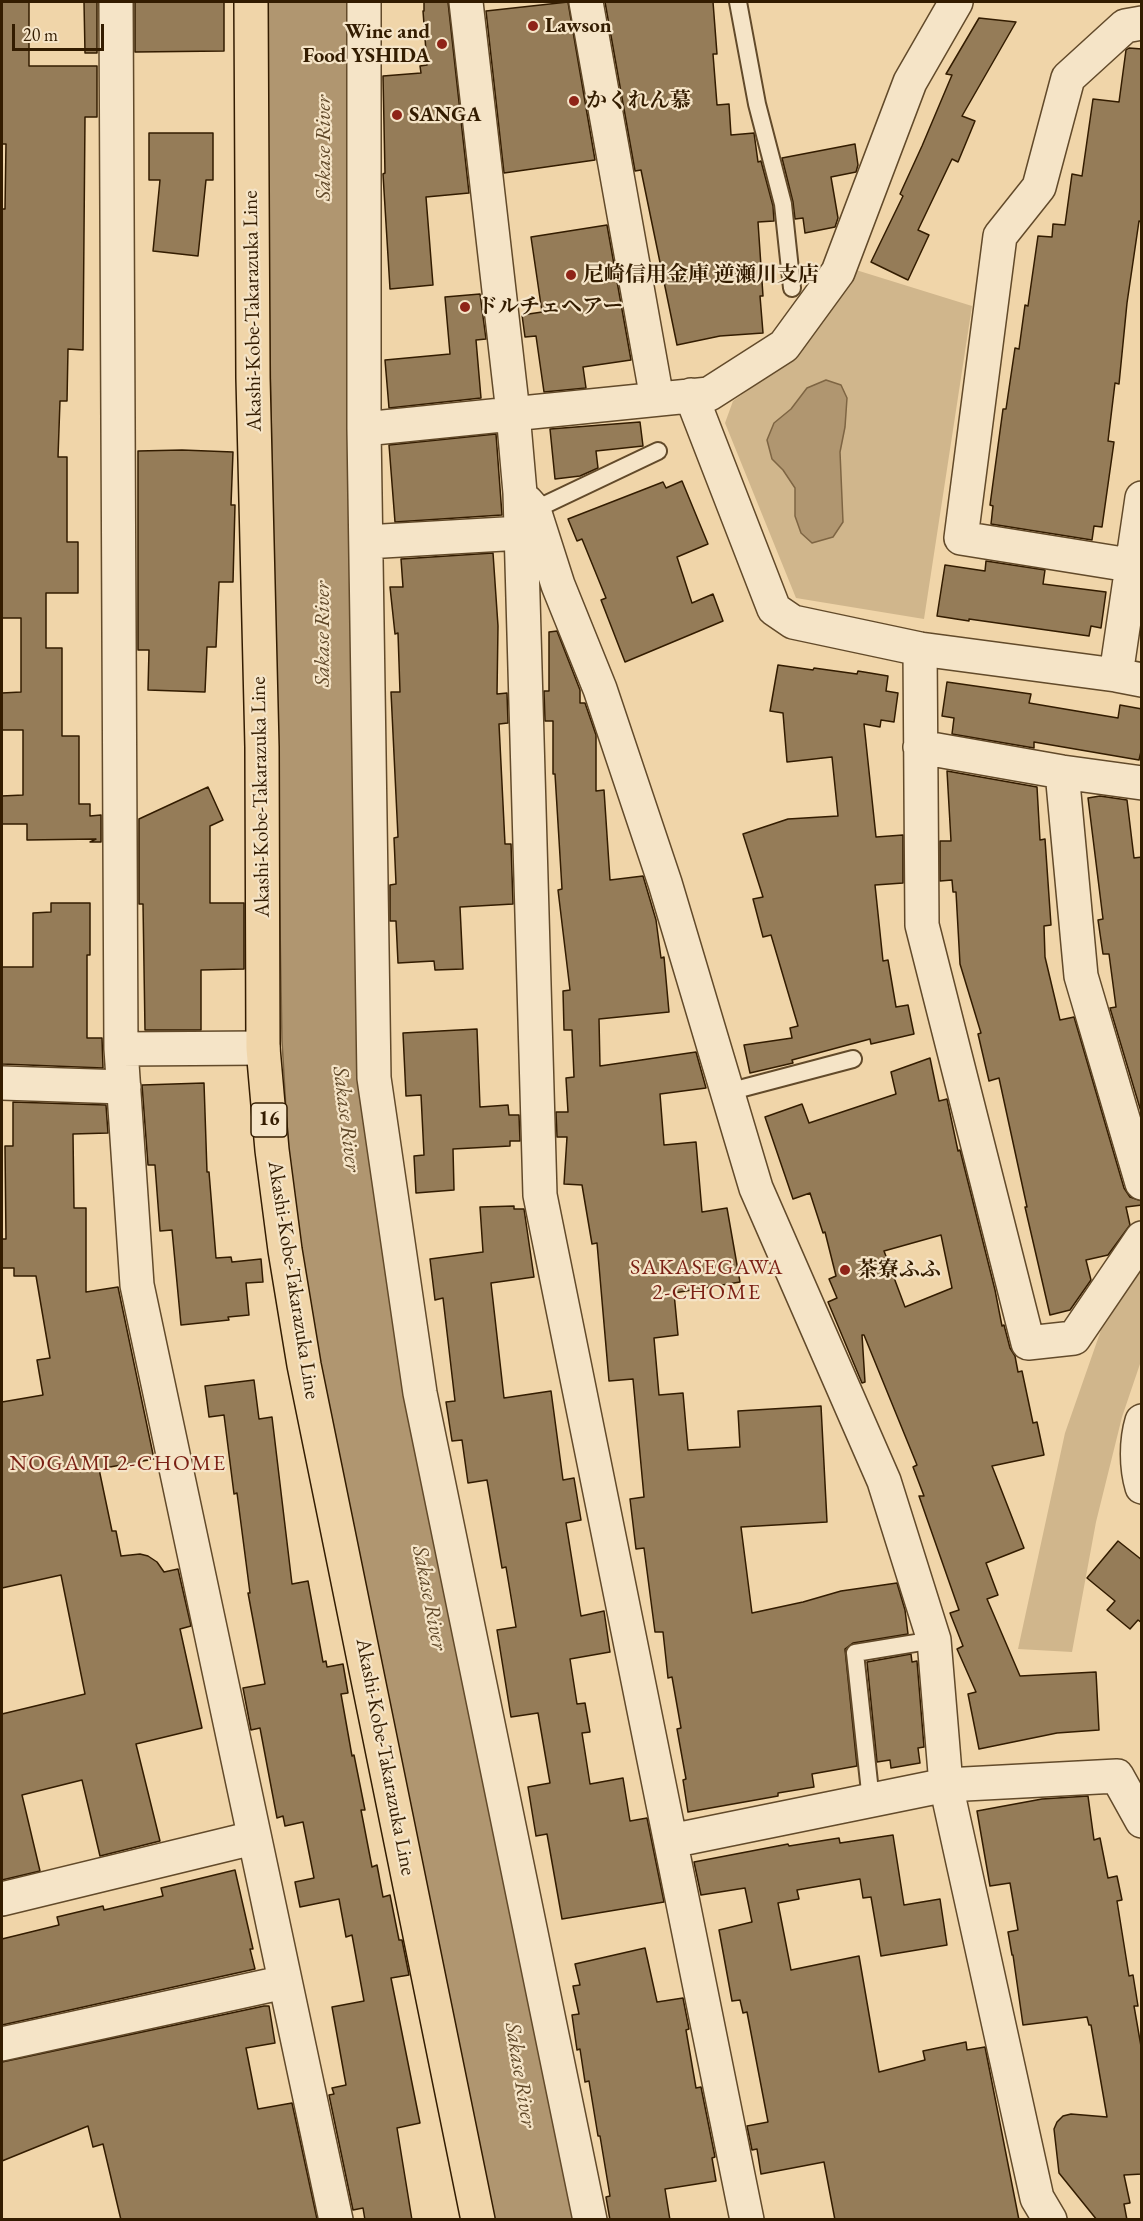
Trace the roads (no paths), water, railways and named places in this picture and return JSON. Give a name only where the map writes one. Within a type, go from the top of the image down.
[{"type":"main road","name":"Akashi-Kobe-Takarazuka Line","points":[[251,2],[253,378],[262,747],[263,1048],[272,1150],[285,1250],[304,1365],[478,2220]]},
{"type":"street","points":[[116,2],[121,1049],[137,1286],[336,2220]]},
{"type":"street","points":[[364,2],[364,429],[374,1078],[420,1393],[590,2220]]},
{"type":"street","points":[[466,2],[525,512],[540,1195],[747,2220]]},
{"type":"street","points":[[586,2],[657,399]]},
{"type":"street","points":[[364,429],[709,394],[784,346],[838,272],[910,82],[956,2]]},
{"type":"street","points":[[1136,566],[961,538],[1000,236],[1039,188],[1068,78],[1125,27],[1142,23]]},
{"type":"street","points":[[691,395],[774,609],[793,622],[920,649],[1129,677],[1142,498]]},
{"type":"street","points":[[366,542],[525,512]]},
{"type":"street","points":[[525,512],[558,585],[600,689],[665,883],[756,1188],[884,1481],[934,1640],[946,1785],[1037,2198],[1050,2220]]},
{"type":"street","points":[[920,649],[922,925],[1028,1343],[1074,1338],[1142,1238]]},
{"type":"street","points":[[920,747],[1062,772],[1142,783]]},
{"type":"street","points":[[1062,772],[1081,976],[1142,1184]]},
{"type":"street","points":[[121,1049],[263,1048]]},
{"type":"street","points":[[2,1083],[124,1087]]},
{"type":"street","points":[[1142,1421],[1138,1432],[1138,1474],[1142,1486]]},
{"type":"street","points":[[670,1841],[946,1785],[1118,1776],[1141,1824]]},
{"type":"street","points":[[2,1899],[253,1838]]},
{"type":"street","points":[[2,2044],[285,1982]]},
{"type":"lane","points":[[738,2],[757,104],[783,204],[792,288]]},
{"type":"lane","points":[[525,512],[658,452]]},
{"type":"lane","points":[[728,1092],[853,1059]]},
{"type":"lane","points":[[871,1800],[855,1653],[934,1640]]},
{"type":"water","name":"Sakase River","points":[[264,2],[348,2],[364,1018],[576,2219],[494,2219],[322,1388],[291,1193],[282,1041]]},
{"type":"water","points":[[826,380],[841,385],[847,398],[840,452],[843,522],[833,537],[812,543],[801,533],[795,516],[795,488],[772,459],[767,440],[774,423],[791,409],[807,388]]},
{"type":"place","name":"Lawson","points":[[533,26]]},
{"type":"place","name":"Wine and Food YSHIDA","points":[[442,44]]},
{"type":"place","name":"かくれん慕","points":[[574,101]]},
{"type":"place","name":"SANGA","points":[[397,115]]},
{"type":"place","name":"尼崎信用金庫 逆瀬川支店","points":[[571,275]]},
{"type":"place","name":"ドルチェヘアー","points":[[465,307]]},
{"type":"place","name":"茶寮ふふ","points":[[845,1270]]},
{"type":"district","name":"SAKASEGAWA 2-CHOME","points":[[707,1280]]},
{"type":"district","name":"NOGAMI 2-CHOME","points":[[118,1464]]}]
